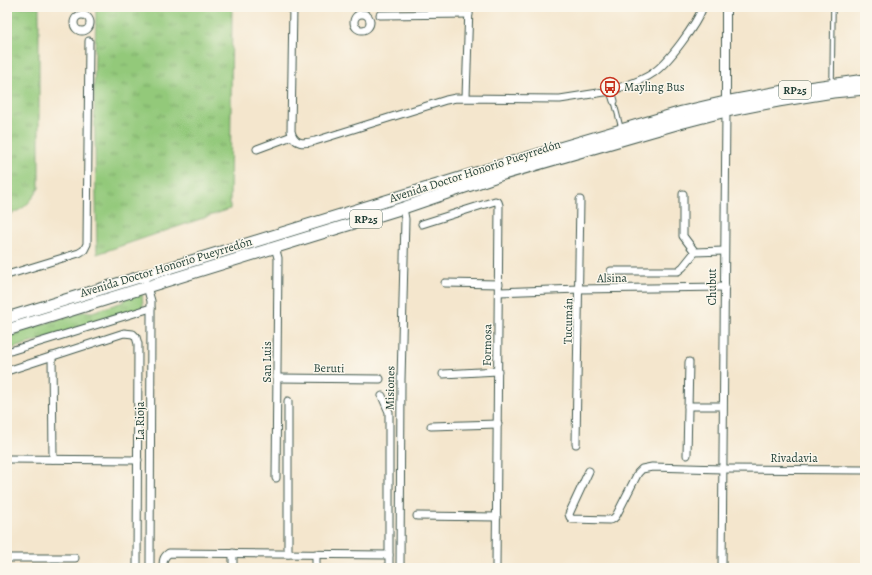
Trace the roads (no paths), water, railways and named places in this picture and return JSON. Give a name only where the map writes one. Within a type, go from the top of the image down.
[{"type":"main road","name":"Avenida Doctor Honorio Pueyrredón","points":[[7,318],[502,165],[726,107],[778,92],[865,80]]},
{"type":"main road","name":"Avenida Doctor Honorio Pueyrredón","points":[[726,107],[865,89]]},
{"type":"main road","name":"Avenida Doctor Honorio Pueyrredón","points":[[7,330],[403,208],[622,134]]},
{"type":"street","points":[[293,7],[291,132],[292,136],[298,142],[304,144],[446,100],[466,98],[560,99],[611,91],[646,78],[659,68],[690,30],[703,7]]},
{"type":"street","name":"Chubut","points":[[722,568],[726,7]]},
{"type":"street","points":[[380,15],[370,22],[369,27],[364,30],[359,30],[355,26],[354,21],[357,16],[364,14],[380,15],[469,10],[466,98]]},
{"type":"street","points":[[364,14],[369,17],[370,22]]},
{"type":"street","points":[[7,276],[79,253],[84,250],[88,244],[90,20],[86,16],[81,15],[76,17],[74,22],[75,27],[82,31],[89,41]]},
{"type":"street","points":[[82,31],[87,30],[90,25]]},
{"type":"street","points":[[611,91],[614,101]]},
{"type":"street","points":[[258,149],[292,136]]},
{"type":"street","points":[[683,194],[683,236],[695,252]]},
{"type":"street","name":"Tucumán","points":[[576,444],[580,200]]},
{"type":"street","name":"Formosa","points":[[422,224],[495,201],[499,204],[496,568]]},
{"type":"street","name":"Misiones","points":[[400,568],[401,380],[405,219],[403,208]]},
{"type":"street","name":"San Luis","points":[[275,247],[278,258],[276,478]]},
{"type":"street","points":[[611,271],[678,271],[695,252],[724,251]]},
{"type":"street","name":"La Rioja","points":[[144,275],[151,301],[150,568]]},
{"type":"street","points":[[445,284],[499,284]]},
{"type":"street","name":"Alsina","points":[[499,292],[579,289],[725,287]]},
{"type":"street","points":[[7,352],[151,308]]},
{"type":"street","points":[[7,371],[124,332],[133,334],[136,337],[138,344],[137,568]]},
{"type":"street","points":[[52,356],[53,459]]},
{"type":"street","points":[[687,455],[689,362]]},
{"type":"street","points":[[443,374],[498,371]]},
{"type":"street","name":"Beruti","points":[[278,378],[380,379]]},
{"type":"street","points":[[382,396],[389,412],[389,568]]},
{"type":"street","points":[[288,401],[288,554]]},
{"type":"street","points":[[688,406],[722,406]]},
{"type":"street","points":[[431,426],[498,424]]},
{"type":"street","points":[[7,458],[138,460]]},
{"type":"street","name":"Rivadavia","points":[[589,471],[569,514],[572,519],[613,519],[616,516],[635,477],[642,469],[652,466],[722,469],[865,470]]},
{"type":"street","points":[[417,516],[496,517]]},
{"type":"street","points":[[163,568],[165,555],[169,553],[389,555]]},
{"type":"street","points":[[233,553],[233,568]]},
{"type":"street","points":[[316,554],[316,568]]},
{"type":"street","points":[[7,558],[75,558]]},
{"type":"lane","points":[[832,85],[833,7]]},
{"type":"lane","points":[[614,101],[622,134]]},
{"type":"place","name":"Mayling Bus","points":[[610,87]]}]
